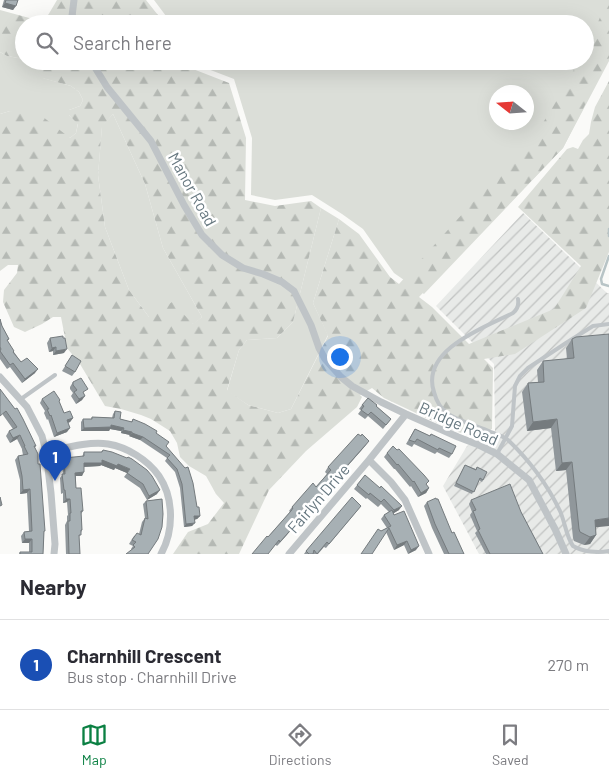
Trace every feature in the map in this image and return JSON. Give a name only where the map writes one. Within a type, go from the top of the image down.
[{"type":"street","points":[[72,15],[74,0]]},
{"type":"street","name":"Manor Road","points":[[97,70],[107,86],[151,140],[184,206],[202,235],[222,255],[243,268],[282,282],[294,291],[325,359],[341,377],[352,386],[406,414]]},
{"type":"street","points":[[0,377],[27,407],[42,436],[46,452],[54,554]]},
{"type":"street","name":"Bridge Road","points":[[406,414],[497,454],[529,480],[566,554]]},
{"type":"street","name":"Fairlyn Drive","points":[[289,554],[406,414]]},
{"type":"street","points":[[46,452],[91,444],[107,444],[125,449],[151,467],[160,477],[168,498],[171,516],[169,532],[161,554]]},
{"type":"street","name":"Fairlyn Drive","points":[[369,460],[391,482],[405,500],[429,554]]},
{"type":"lane","points":[[518,299],[517,309],[513,313],[466,336],[442,356],[434,367],[432,375],[432,386],[435,396],[446,412],[505,438],[526,460],[549,490],[561,513],[573,546],[578,549],[594,552],[606,552]]},
{"type":"lane","points":[[497,454],[512,426],[514,386],[520,376],[536,363],[594,326],[609,324]]},
{"type":"lane","points":[[21,399],[55,375]]},
{"type":"shaded area","points":[[523,213],[609,293],[609,554],[479,554],[443,486],[467,446],[495,431],[494,364],[436,306]]},
{"type":"green space","points":[[57,0],[146,0],[158,15],[48,15]]},
{"type":"green space","points":[[154,0],[609,0],[609,61],[563,148],[424,294],[394,273],[363,229],[312,195],[275,200],[251,195],[252,138],[234,79],[210,70],[594,70],[594,15],[165,15]]},
{"type":"green space","points":[[607,0],[609,0],[609,58],[563,148],[419,297],[432,307],[469,344],[554,309],[581,266],[518,207],[567,149],[573,147],[578,149],[589,134],[595,107],[609,81],[609,252],[586,308],[515,354],[484,359],[493,368],[492,429],[477,437],[454,431],[384,398],[372,388],[360,395],[362,397],[357,407],[306,451],[269,490],[239,554],[173,554],[188,532],[208,524],[224,503],[216,494],[206,476],[189,466],[180,457],[177,443],[170,431],[141,415],[105,406],[80,364],[67,348],[61,317],[53,317],[25,332],[14,327],[3,302],[4,290],[17,273],[18,265],[8,265],[0,271],[0,114],[10,111],[38,113],[70,138],[76,133],[78,124],[69,115],[69,110],[80,106],[83,100],[79,92],[71,86],[42,78],[38,70],[196,70],[229,83],[246,138],[245,200],[275,206],[311,201],[321,208],[293,322],[277,338],[247,340],[239,350],[227,390],[248,405],[278,413],[291,409],[328,336],[313,303],[339,219],[359,234],[390,277],[399,284],[540,128],[574,70],[594,70],[594,32]],"holes":[[[113,114],[145,184],[163,248],[202,317],[193,324],[172,302],[149,317],[129,290],[105,227],[98,175],[102,127]]]},
{"type":"green space","points":[[0,10],[18,15],[15,15],[15,57],[0,52]]},
{"type":"green space","points":[[0,52],[15,57],[15,70],[38,70],[43,78],[71,86],[79,92],[83,100],[80,106],[69,110],[69,115],[78,123],[76,133],[70,138],[10,111],[0,114]]},
{"type":"green space","points":[[113,114],[145,184],[163,248],[202,317],[194,324],[149,317],[129,290],[105,227],[98,175],[102,126]]},
{"type":"green space","points":[[321,208],[339,219],[313,303],[328,335],[291,409],[278,413],[248,405],[227,391],[239,350],[247,340],[277,338],[293,322]]},
{"type":"building","points":[[6,0],[18,0],[16,6],[5,3]]},
{"type":"building","points":[[0,319],[13,352],[21,362],[27,358],[38,369],[25,379],[13,363],[10,365],[0,351]]},
{"type":"building","points":[[609,334],[609,518],[595,520],[596,535],[590,537],[580,532],[579,529],[572,462],[562,463],[557,419],[533,422],[528,383],[544,382],[543,361],[574,358],[572,339]]},
{"type":"building","points":[[63,336],[67,349],[56,351],[56,347],[52,348],[50,338]]},
{"type":"building","points":[[72,355],[81,361],[75,372],[65,366]]},
{"type":"building","points":[[81,378],[88,389],[83,392],[85,396],[79,399],[74,392],[77,390],[73,382]]},
{"type":"building","points":[[0,389],[15,409],[17,408],[36,446],[34,446],[38,454],[38,464],[40,464],[45,531],[43,554],[20,554],[20,552],[32,552],[32,539],[25,539],[24,532],[32,531],[30,489],[23,490],[18,456],[28,454],[20,435],[13,438],[9,431],[17,427],[6,411],[0,416]]},
{"type":"building","points":[[54,391],[60,400],[64,413],[70,411],[73,418],[67,420],[70,428],[57,433],[47,409],[49,409],[42,399]]},
{"type":"building","points":[[368,398],[391,419],[386,425],[371,412],[368,415],[361,410],[364,406],[362,405]]},
{"type":"building","points":[[115,411],[121,412],[120,419],[132,422],[133,419],[157,431],[156,433],[169,442],[166,446],[185,468],[188,467],[197,507],[199,507],[200,516],[194,516],[195,523],[186,524],[182,484],[177,469],[167,458],[170,455],[143,437],[123,430],[124,428],[111,425],[111,427],[84,428],[83,419],[92,419],[92,417],[114,418]]},
{"type":"building","points":[[415,429],[430,436],[431,434],[456,446],[452,454],[439,448],[438,450],[417,439],[415,442],[409,440]]},
{"type":"building","points":[[358,434],[361,436],[362,434],[369,441],[280,542],[279,540],[268,554],[252,554],[291,511],[292,507],[313,483],[316,487],[331,470],[328,467]]},
{"type":"building","points":[[393,446],[397,450],[399,449],[424,475],[429,481],[426,484],[429,488],[421,493],[414,481],[397,465],[387,453]]},
{"type":"building","points":[[103,450],[132,459],[147,470],[160,490],[149,496],[143,484],[127,473],[130,469],[118,464],[117,466],[102,460],[102,463],[84,463],[84,472],[75,473],[76,488],[81,488],[83,511],[81,511],[82,530],[81,535],[79,535],[80,554],[69,554],[68,521],[70,521],[71,513],[70,499],[66,499],[64,490],[62,474],[65,474],[64,458],[84,456],[84,452],[102,452]]},
{"type":"building","points":[[465,465],[476,470],[477,467],[487,472],[483,480],[480,478],[474,492],[456,483]]},
{"type":"building","points":[[365,475],[380,488],[381,486],[402,506],[394,510],[384,499],[381,502],[357,485]]},
{"type":"building","points":[[510,484],[521,512],[543,554],[490,554],[478,530],[480,529],[473,511],[476,510],[471,500]]},
{"type":"building","points":[[352,497],[361,506],[329,544],[327,542],[317,554],[314,550],[313,554],[309,554],[306,551]]},
{"type":"building","points":[[436,498],[464,554],[449,554],[427,502]]},
{"type":"building","points":[[162,499],[162,527],[158,539],[148,554],[126,554],[135,547],[133,545],[136,542],[132,540],[137,533],[141,535],[145,518],[148,519],[146,501]]},
{"type":"building","points":[[392,510],[394,515],[404,511],[419,546],[411,550],[407,541],[397,545],[389,528],[372,554],[361,554],[378,529],[381,531],[391,526],[384,515]]},
{"type":"waterway","points":[[609,229],[609,236]]},
{"type":"waterway","points":[[609,256],[601,279],[602,284],[609,286]]},
{"type":"place","name":"Charnhill Crescent","points":[[55,481]]}]
